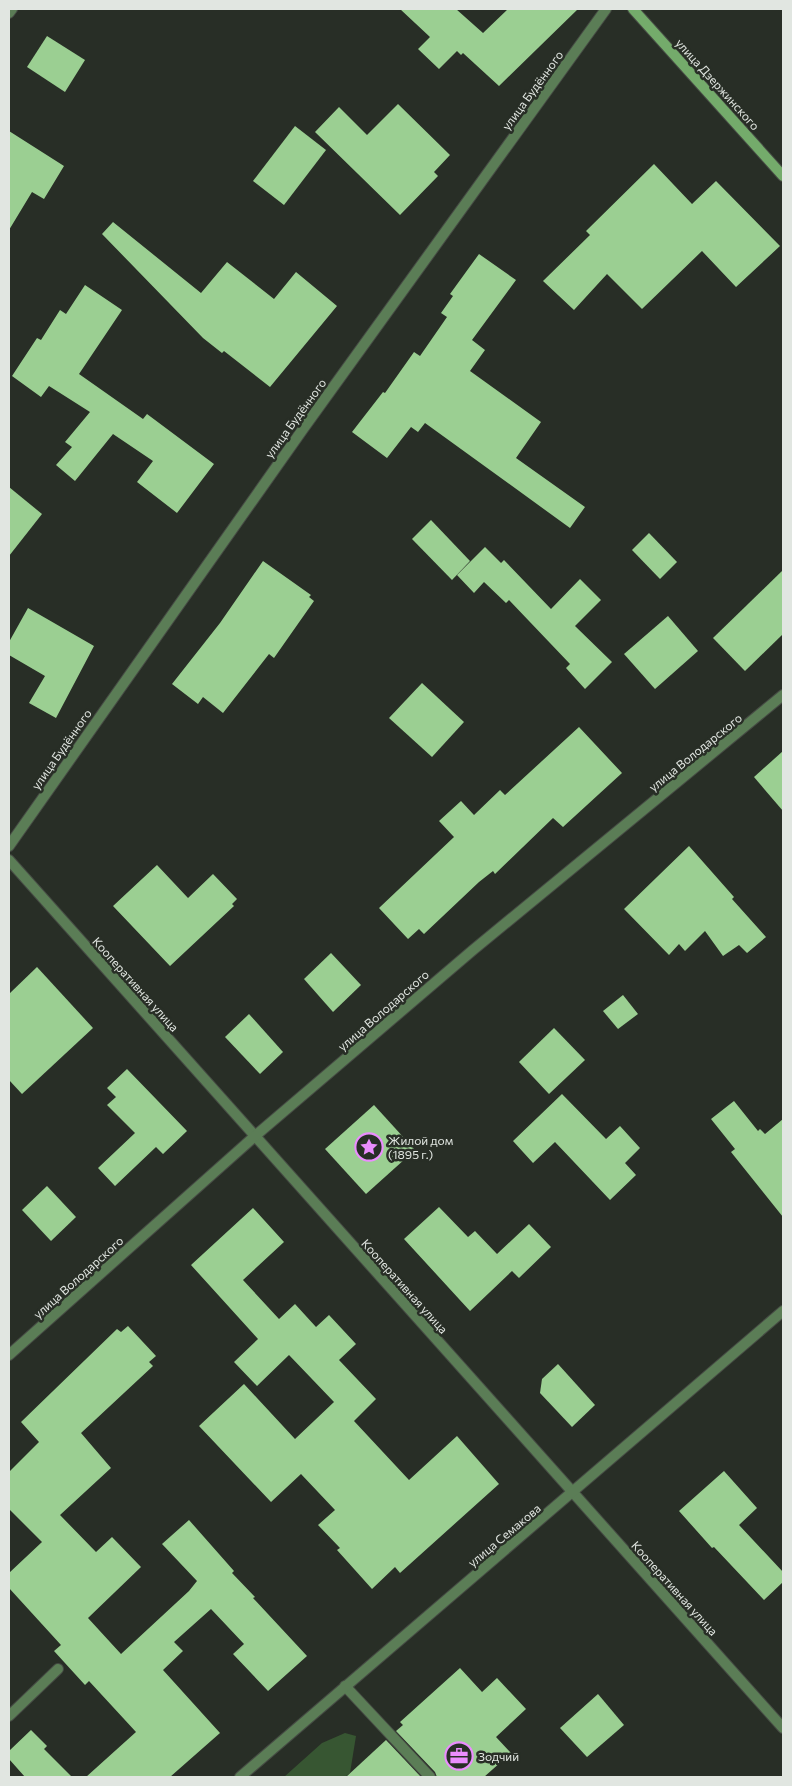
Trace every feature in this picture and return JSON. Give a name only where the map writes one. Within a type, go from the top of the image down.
[{"type":"main road","name":"улица Дзержинского","points":[[633,9],[783,176]]},
{"type":"street","points":[[9,14],[12,9]]},
{"type":"street","name":"улица Будённого","points":[[9,846],[303,429],[606,9]]},
{"type":"street","name":"улица Володарского","points":[[9,1356],[255,1136],[473,950],[783,695]]},
{"type":"street","name":"Кооперативная улица","points":[[9,860],[783,1728]]},
{"type":"street","name":"улица Семакова","points":[[240,1777],[783,1311]]},
{"type":"street","points":[[9,1716],[58,1669]]},
{"type":"street","points":[[345,1686],[430,1777]]},
{"type":"green space","points":[[345,1733],[356,1736],[350,1773],[345,1777],[284,1777],[322,1743]]},
{"type":"building","points":[[400,9],[456,9],[483,33],[508,9],[578,9],[499,86],[463,53],[461,55],[457,51],[439,69],[418,49],[430,37]]},
{"type":"building","points":[[47,36],[85,60],[65,92],[27,67]]},
{"type":"building","points":[[398,104],[450,155],[434,172],[438,176],[400,215],[315,132],[339,107],[367,135]]},
{"type":"building","points":[[295,126],[326,150],[284,205],[253,181]]},
{"type":"building","points":[[9,131],[64,166],[44,199],[32,192],[9,230]]},
{"type":"building","points":[[654,164],[692,204],[716,181],[780,246],[736,287],[702,251],[642,309],[607,274],[574,310],[543,281],[590,235],[586,231]]},
{"type":"building","points":[[113,222],[201,293],[227,262],[274,299],[296,272],[337,306],[270,387],[224,351],[222,353],[203,338],[102,234]]},
{"type":"building","points":[[479,254],[516,280],[472,340],[485,350],[470,371],[541,422],[516,458],[585,507],[570,528],[425,423],[418,432],[411,427],[387,458],[352,432],[383,392],[385,393],[414,352],[420,356],[447,317],[441,313],[453,296],[450,294]]},
{"type":"building","points":[[85,285],[122,310],[79,374],[143,419],[147,414],[214,464],[177,513],[137,482],[153,461],[113,434],[75,481],[56,465],[72,447],[65,442],[90,412],[49,386],[41,397],[12,376],[37,338],[41,340],[60,310],[66,314]]},
{"type":"building","points":[[9,487],[42,514],[9,556]]},
{"type":"building","points":[[431,520],[470,561],[452,580],[412,539]]},
{"type":"building","points":[[649,533],[677,562],[660,579],[632,550]]},
{"type":"building","points":[[485,547],[501,563],[504,560],[551,609],[580,579],[601,600],[575,626],[612,662],[585,689],[566,668],[570,664],[509,600],[506,603],[484,582],[474,593],[457,575]]},
{"type":"building","points":[[263,561],[311,595],[309,597],[314,601],[274,658],[269,654],[223,713],[203,697],[198,704],[172,684],[220,623]]},
{"type":"building","points":[[783,570],[783,634],[745,671],[713,638]]},
{"type":"building","points":[[28,608],[94,646],[56,718],[29,703],[45,676],[9,655],[9,642]]},
{"type":"building","points":[[668,616],[698,651],[655,689],[624,654]]},
{"type":"building","points":[[422,683],[464,722],[432,757],[389,718]]},
{"type":"building","points":[[579,727],[622,773],[563,827],[553,818],[495,874],[493,871],[479,882],[424,934],[419,929],[408,939],[379,908],[454,837],[439,821],[461,801],[474,815],[500,790],[505,795]]},
{"type":"building","points":[[783,751],[783,811],[754,777]]},
{"type":"building","points":[[689,846],[766,937],[747,953],[739,945],[723,956],[705,931],[685,951],[679,944],[669,955],[624,909]]},
{"type":"building","points":[[157,865],[188,898],[213,874],[237,899],[232,904],[234,906],[170,966],[113,906]]},
{"type":"building","points":[[331,953],[361,985],[333,1012],[304,979]]},
{"type":"building","points":[[37,967],[93,1028],[22,1094],[9,1080],[9,994]]},
{"type":"building","points":[[623,995],[638,1014],[618,1029],[603,1011]]},
{"type":"building","points":[[249,1014],[283,1052],[260,1074],[225,1037]]},
{"type":"building","points":[[554,1028],[585,1060],[549,1094],[519,1062]]},
{"type":"building","points":[[127,1069],[187,1131],[163,1154],[156,1147],[115,1186],[98,1168],[135,1133],[107,1105],[116,1097],[107,1088]]},
{"type":"building","points":[[562,1094],[606,1139],[620,1126],[640,1148],[625,1163],[636,1175],[610,1200],[555,1142],[533,1163],[513,1141]]},
{"type":"building","points":[[734,1101],[758,1131],[760,1129],[765,1134],[783,1119],[783,1217],[731,1152],[735,1149],[711,1119]]},
{"type":"building","points":[[374,1105],[415,1150],[366,1194],[325,1149]]},
{"type":"building","points":[[47,1186],[76,1217],[51,1241],[22,1210]]},
{"type":"building","points":[[439,1207],[468,1237],[475,1231],[497,1254],[529,1224],[551,1247],[519,1278],[512,1271],[470,1311],[404,1239]]},
{"type":"building","points":[[253,1208],[284,1242],[243,1280],[279,1319],[295,1304],[316,1327],[329,1315],[356,1344],[339,1360],[376,1399],[354,1421],[409,1480],[457,1436],[499,1484],[400,1573],[395,1567],[372,1589],[337,1550],[340,1548],[318,1525],[335,1510],[301,1474],[271,1502],[199,1426],[244,1384],[295,1439],[334,1402],[289,1355],[257,1386],[234,1362],[258,1339],[191,1265]]},
{"type":"building","points":[[128,1326],[156,1356],[149,1362],[153,1366],[81,1433],[111,1468],[60,1515],[96,1552],[112,1537],[141,1567],[88,1618],[121,1654],[189,1591],[197,1581],[162,1544],[189,1520],[234,1571],[232,1573],[255,1597],[253,1598],[307,1656],[268,1691],[233,1654],[244,1644],[211,1609],[174,1642],[183,1651],[163,1670],[220,1733],[170,1777],[86,1777],[136,1732],[89,1681],[85,1685],[54,1651],[61,1645],[9,1588],[9,1573],[42,1542],[9,1509],[9,1472],[39,1442],[21,1422],[117,1329],[121,1332]]},
{"type":"building","points":[[558,1364],[595,1405],[572,1427],[540,1393],[542,1379]]},
{"type":"building","points":[[724,1471],[757,1508],[739,1525],[783,1572],[783,1582],[764,1600],[714,1547],[712,1548],[679,1511]]},
{"type":"building","points":[[460,1668],[482,1692],[497,1678],[526,1709],[496,1737],[511,1753],[484,1777],[437,1777],[435,1772],[396,1731],[403,1725],[400,1722]]},
{"type":"building","points":[[598,1694],[624,1725],[587,1757],[560,1728]]},
{"type":"building","points":[[31,1730],[47,1746],[44,1749],[72,1777],[25,1777],[9,1759],[9,1751]]},
{"type":"building","points":[[386,1740],[421,1777],[346,1777]]},
{"type":"place","name":"Жилой дом (1895 г.)","points":[[369,1147]]},
{"type":"place","name":"Зодчий","points":[[459,1756]]}]
